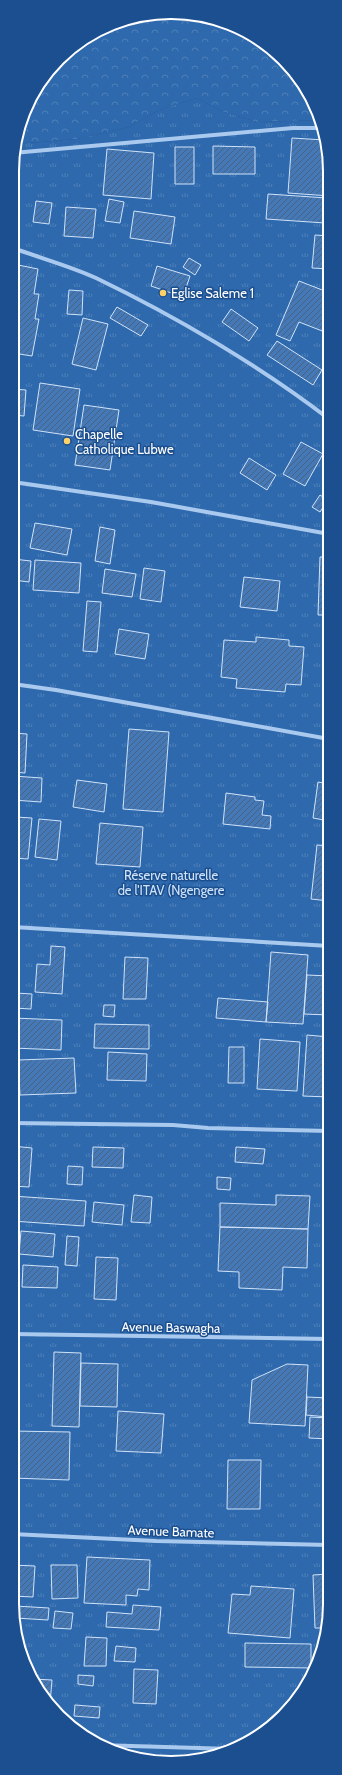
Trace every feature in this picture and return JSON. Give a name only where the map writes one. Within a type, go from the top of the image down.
[{"type":"street","points":[[20,152],[293,128],[317,128]]},
{"type":"street","points":[[19,250],[95,277],[198,332],[303,399],[323,414]]},
{"type":"street","points":[[19,483],[151,502],[323,533]]},
{"type":"street","points":[[19,685],[323,737]]},
{"type":"street","points":[[19,927],[323,946]]},
{"type":"street","points":[[19,1123],[173,1125],[208,1128],[323,1131]]},
{"type":"street","name":"Avenue Baswagha","points":[[19,1334],[323,1339]]},
{"type":"street","name":"Avenue Bamate","points":[[19,1534],[156,1541],[323,1545]]},
{"type":"street","points":[[116,1746],[218,1749]]},
{"type":"green space","points":[[161,19],[191,20],[220,27],[247,39],[264,50],[292,78],[303,95],[314,120],[257,122],[221,111],[197,98],[159,110],[129,127],[77,139],[22,143],[27,122],[39,95],[50,78],[78,50],[95,39],[122,27]]},
{"type":"green space","name":"Réserve naturelle de l'ITAV (Ngengere","points":[[197,98],[221,111],[257,122],[314,120],[320,141],[323,161],[323,1614],[315,1653],[303,1680],[292,1697],[264,1725],[247,1736],[220,1748],[181,1756],[151,1755],[122,1748],[95,1736],[78,1725],[50,1697],[39,1680],[27,1653],[19,1614],[19,161],[22,143],[77,139],[129,127],[159,110]]},
{"type":"building","points":[[292,138],[320,140],[323,161],[323,196],[288,193]]},
{"type":"building","points":[[213,146],[255,147],[255,174],[213,174]]},
{"type":"building","points":[[175,147],[194,147],[194,184],[175,184]]},
{"type":"building","points":[[107,149],[154,153],[151,199],[103,195]]},
{"type":"building","points":[[268,194],[323,198],[323,223],[266,219]]},
{"type":"building","points":[[109,199],[124,202],[120,223],[105,221]]},
{"type":"building","points":[[36,201],[52,203],[49,224],[33,222]]},
{"type":"building","points":[[66,207],[96,209],[93,238],[64,236]]},
{"type":"building","points":[[134,211],[175,217],[171,244],[130,238]]},
{"type":"building","points":[[315,235],[323,236],[323,269],[312,268]]},
{"type":"building","points":[[189,258],[201,265],[195,275],[183,267]]},
{"type":"building","points":[[19,265],[38,269],[34,294],[39,294],[35,319],[39,319],[32,356],[19,354]]},
{"type":"building","points":[[157,266],[190,276],[183,297],[151,286]]},
{"type":"building","points":[[299,281],[323,290],[323,331],[299,322],[290,341],[276,335]]},
{"type":"building","points":[[69,290],[83,291],[82,315],[67,314]]},
{"type":"building","points":[[117,307],[148,325],[141,336],[110,318]]},
{"type":"building","points":[[231,309],[258,328],[249,341],[222,322]]},
{"type":"building","points":[[83,318],[108,324],[96,370],[72,364]]},
{"type":"building","points":[[277,341],[322,370],[313,385],[267,355]]},
{"type":"building","points":[[40,383],[80,389],[73,436],[33,430]]},
{"type":"building","points":[[19,389],[26,390],[24,416],[19,416]]},
{"type":"building","points":[[84,405],[119,410],[110,470],[75,465]]},
{"type":"building","points":[[301,442],[323,454],[305,486],[283,474]]},
{"type":"building","points":[[249,458],[276,475],[267,490],[240,473]]},
{"type":"building","points":[[320,495],[323,497],[323,508],[320,512],[312,507]]},
{"type":"building","points":[[35,523],[72,529],[67,555],[30,548]]},
{"type":"building","points":[[100,527],[115,530],[110,564],[95,561]]},
{"type":"building","points":[[320,557],[323,557],[323,615],[318,615]]},
{"type":"building","points":[[19,560],[31,561],[29,582],[19,581]]},
{"type":"building","points":[[35,560],[81,563],[79,593],[33,590]]},
{"type":"building","points":[[144,568],[165,571],[161,602],[140,599]]},
{"type":"building","points":[[105,569],[136,574],[132,597],[102,593]]},
{"type":"building","points":[[244,577],[280,581],[277,611],[240,607]]},
{"type":"building","points":[[87,601],[101,602],[97,652],[83,651]]},
{"type":"building","points":[[119,629],[149,634],[145,659],[115,654]]},
{"type":"building","points":[[256,637],[289,640],[289,646],[304,647],[301,685],[286,684],[285,692],[236,688],[237,679],[221,677],[224,640],[256,642]]},
{"type":"building","points":[[129,729],[169,732],[163,812],[123,809]]},
{"type":"building","points":[[19,733],[27,734],[25,773],[19,772]]},
{"type":"building","points":[[19,776],[42,778],[41,802],[19,800]]},
{"type":"building","points":[[77,780],[107,784],[104,812],[73,807]]},
{"type":"building","points":[[318,782],[323,783],[323,820],[313,818]]},
{"type":"building","points":[[226,793],[255,797],[255,800],[264,801],[262,815],[271,816],[270,829],[223,824]]},
{"type":"building","points":[[19,817],[32,818],[28,859],[19,858]]},
{"type":"building","points":[[39,819],[61,821],[57,860],[35,857]]},
{"type":"building","points":[[100,823],[143,827],[140,867],[96,864]]},
{"type":"building","points":[[317,845],[323,846],[323,900],[311,899]]},
{"type":"building","points":[[51,946],[65,947],[62,994],[35,992],[37,964],[50,965]]},
{"type":"building","points":[[271,952],[308,955],[303,1024],[266,1022]]},
{"type":"building","points":[[125,957],[148,958],[146,999],[123,999]]},
{"type":"building","points":[[307,975],[323,976],[323,1015],[304,1014]]},
{"type":"building","points":[[19,993],[32,994],[31,1009],[19,1008]]},
{"type":"building","points":[[218,998],[268,1002],[266,1022],[216,1018]]},
{"type":"building","points":[[104,1005],[115,1005],[114,1017],[103,1016]]},
{"type":"building","points":[[19,1018],[62,1020],[61,1050],[19,1048]]},
{"type":"building","points":[[95,1024],[149,1025],[149,1049],[94,1048]]},
{"type":"building","points":[[307,1035],[323,1036],[323,1097],[303,1096]]},
{"type":"building","points":[[260,1039],[300,1042],[297,1091],[257,1089]]},
{"type":"building","points":[[229,1047],[244,1047],[244,1083],[228,1083]]},
{"type":"building","points":[[108,1052],[147,1054],[146,1081],[107,1080]]},
{"type":"building","points":[[74,1058],[76,1093],[20,1095],[19,1060]]},
{"type":"building","points":[[19,1147],[32,1148],[29,1187],[19,1186]]},
{"type":"building","points":[[93,1147],[124,1148],[123,1168],[92,1167]]},
{"type":"building","points":[[236,1147],[265,1149],[263,1164],[235,1162]]},
{"type":"building","points":[[68,1166],[83,1167],[82,1185],[67,1184]]},
{"type":"building","points":[[217,1177],[231,1178],[230,1190],[217,1189]]},
{"type":"building","points":[[134,1195],[152,1197],[150,1223],[131,1222]]},
{"type":"building","points":[[276,1195],[310,1196],[308,1229],[220,1227],[220,1203],[276,1205]]},
{"type":"building","points":[[19,1196],[86,1201],[84,1226],[19,1221]]},
{"type":"building","points":[[94,1202],[124,1205],[122,1225],[92,1222]]},
{"type":"building","points":[[220,1227],[308,1229],[307,1268],[283,1267],[282,1290],[239,1288],[239,1272],[218,1271]]},
{"type":"building","points":[[21,1231],[55,1234],[53,1257],[19,1254]]},
{"type":"building","points":[[67,1236],[79,1237],[77,1266],[65,1265]]},
{"type":"building","points":[[96,1257],[118,1258],[116,1300],[94,1299]]},
{"type":"building","points":[[23,1265],[58,1267],[57,1288],[22,1287]]},
{"type":"building","points":[[54,1352],[81,1353],[79,1427],[52,1426]]},
{"type":"building","points":[[81,1363],[118,1364],[117,1407],[80,1406]]},
{"type":"building","points":[[287,1364],[308,1365],[305,1426],[249,1423],[252,1380]]},
{"type":"building","points":[[307,1397],[323,1398],[323,1417],[306,1415]]},
{"type":"building","points":[[118,1411],[164,1414],[161,1453],[116,1451]]},
{"type":"building","points":[[310,1417],[323,1418],[323,1439],[309,1438]]},
{"type":"building","points":[[19,1431],[70,1432],[69,1480],[19,1478]]},
{"type":"building","points":[[228,1460],[261,1460],[260,1509],[227,1509]]},
{"type":"building","points":[[87,1557],[150,1560],[149,1590],[138,1589],[137,1596],[126,1595],[126,1605],[84,1603]]},
{"type":"building","points":[[19,1565],[35,1566],[33,1597],[19,1596]]},
{"type":"building","points":[[51,1565],[77,1565],[78,1598],[52,1599]]},
{"type":"building","points":[[323,1574],[323,1614],[321,1628],[315,1628],[313,1575]]},
{"type":"building","points":[[251,1586],[294,1589],[290,1638],[228,1633],[232,1594],[250,1595]]},
{"type":"building","points":[[133,1605],[161,1607],[159,1630],[106,1627],[107,1612],[132,1614]]},
{"type":"building","points":[[19,1606],[49,1608],[48,1620],[19,1618]]},
{"type":"building","points":[[55,1611],[73,1613],[71,1629],[53,1628]]},
{"type":"building","points":[[86,1637],[107,1638],[106,1666],[84,1666]]},
{"type":"building","points":[[245,1643],[311,1644],[311,1662],[308,1668],[245,1667]]},
{"type":"building","points":[[116,1646],[136,1648],[135,1662],[114,1661]]},
{"type":"building","points":[[134,1669],[158,1670],[156,1704],[133,1703]]},
{"type":"building","points":[[78,1675],[94,1676],[93,1686],[78,1684]]},
{"type":"building","points":[[39,1679],[52,1680],[51,1698]]},
{"type":"building","points":[[75,1705],[100,1707],[99,1718],[74,1716]]},
{"type":"place","name":"Eglise Saleme 1","points":[[163,293]]},
{"type":"place","name":"Chapelle Catholique Lubwe","points":[[67,441]]}]
